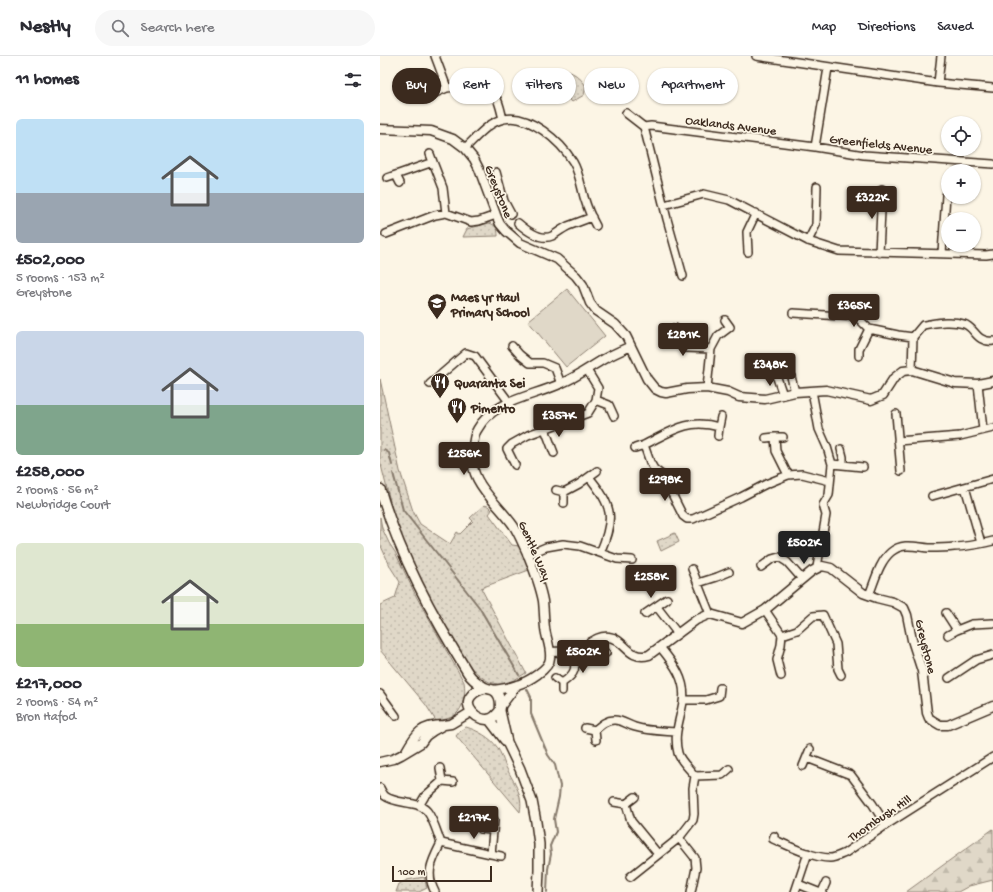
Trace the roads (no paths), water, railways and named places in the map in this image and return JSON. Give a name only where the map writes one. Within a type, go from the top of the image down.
[{"type":"main road","points":[[380,489],[398,544],[419,587],[469,675],[497,694],[500,699],[500,708],[508,742],[532,801],[539,844],[538,892]]},
{"type":"main road","points":[[469,675],[469,704],[471,712],[480,719],[489,720],[494,717],[500,708]]},
{"type":"main road","points":[[470,696],[477,690],[489,689]]},
{"type":"main road","points":[[489,720],[508,742]]},
{"type":"street","points":[[435,56],[447,88]]},
{"type":"street","points":[[756,56],[828,68],[938,83],[993,88]]},
{"type":"street","points":[[938,83],[941,56]]},
{"type":"street","points":[[815,147],[828,68]]},
{"type":"street","points":[[441,91],[447,88],[472,85],[482,86],[489,89],[496,96],[503,119]]},
{"type":"street","points":[[626,113],[644,127],[664,204],[666,219],[683,276]]},
{"type":"street","points":[[465,148],[488,127],[503,119],[517,118],[532,122],[541,128],[565,151],[574,163],[596,226]]},
{"type":"street","name":"Oaklands Avenue","points":[[644,127],[651,126],[815,147]]},
{"type":"street","name":"Greystone","points":[[380,129],[431,131],[453,139],[465,148],[480,169],[496,215],[506,231],[520,243],[557,259],[569,270],[583,285],[593,308],[622,330],[647,379],[655,389],[666,393],[687,389],[707,388],[728,392],[739,397],[758,399],[812,390],[834,391],[871,400],[883,395],[894,378],[902,371],[912,370]]},
{"type":"street","name":"Greenfields Avenue","points":[[815,147],[864,155],[993,164]]},
{"type":"street","points":[[430,154],[444,188],[446,212]]},
{"type":"street","points":[[387,178],[433,162]]},
{"type":"street","points":[[496,172],[504,201],[511,214]]},
{"type":"street","points":[[396,175],[400,183]]},
{"type":"street","points":[[808,242],[816,225],[817,187]]},
{"type":"street","points":[[879,253],[882,189]]},
{"type":"street","points":[[488,195],[501,192]]},
{"type":"street","points":[[664,204],[704,194],[729,200],[808,242],[838,251],[879,253],[993,254]]},
{"type":"street","points":[[942,254],[945,204]]},
{"type":"street","points":[[386,234],[400,224],[446,212],[465,221],[471,222],[496,215]]},
{"type":"street","points":[[748,252],[747,232],[756,213]]},
{"type":"street","points":[[518,223],[528,232],[547,237],[592,217]]},
{"type":"street","points":[[793,313],[857,317],[869,329],[913,337]]},
{"type":"street","points":[[707,388],[711,349],[718,336],[730,327],[725,320]]},
{"type":"street","points":[[993,341],[989,342],[979,337],[966,324],[945,321],[922,325],[913,337],[912,370],[955,383],[978,384],[993,381]]},
{"type":"street","points":[[675,328],[670,335],[686,348],[711,349]]},
{"type":"street","points":[[859,356],[859,348],[869,329]]},
{"type":"street","points":[[512,346],[530,363],[543,363],[555,368],[561,384]]},
{"type":"street","name":"Gentle Way","points":[[550,652],[544,627],[541,591],[528,555],[514,527],[495,502],[481,487],[474,472],[471,462],[472,450],[477,430],[491,413],[509,402],[561,384],[604,359],[631,346]]},
{"type":"street","points":[[430,384],[466,353],[471,354],[475,356],[509,402]]},
{"type":"street","points":[[789,369],[795,392]]},
{"type":"street","points":[[515,465],[507,449],[512,444],[528,435],[588,413],[596,400],[598,388],[587,370]]},
{"type":"street","points":[[775,372],[783,395]]},
{"type":"street","points":[[978,384],[983,430]]},
{"type":"street","points":[[489,689],[517,685],[540,672],[550,662],[550,652],[579,650],[595,640],[606,637],[615,639],[630,652],[638,656],[643,656],[649,655],[696,620],[710,614],[742,623],[765,610],[817,567],[826,515],[823,505],[829,495],[832,464],[827,447],[819,429],[812,390]]},
{"type":"street","points":[[596,400],[609,405],[614,416]]},
{"type":"street","points":[[896,414],[901,471]]},
{"type":"street","points":[[718,436],[721,417]]},
{"type":"street","points":[[634,448],[690,424],[706,423],[719,427]]},
{"type":"street","points":[[898,441],[960,436],[993,428]]},
{"type":"street","points":[[545,430],[554,453]]},
{"type":"street","points":[[775,437],[776,451],[788,475]]},
{"type":"street","points":[[766,438],[783,437]]},
{"type":"street","points":[[644,445],[654,469],[662,476],[683,516],[687,519],[693,519],[788,475],[802,474],[830,481]]},
{"type":"street","points":[[841,449],[844,465]]},
{"type":"street","points":[[832,464],[863,467]]},
{"type":"street","points":[[556,490],[564,492],[597,471]]},
{"type":"street","points":[[589,477],[602,495],[610,513],[608,536],[600,553]]},
{"type":"street","points":[[932,496],[993,479]]},
{"type":"street","points":[[965,487],[981,543]]},
{"type":"street","points":[[564,492],[564,503]]},
{"type":"street","points":[[869,595],[882,564],[887,556],[895,549],[907,545],[928,548],[973,546],[993,541]]},
{"type":"street","points":[[528,555],[546,547],[563,544],[580,546],[617,559],[632,560]]},
{"type":"street","points":[[761,567],[772,559],[779,557],[788,562],[802,579]]},
{"type":"street","name":"Greystone","points":[[817,567],[822,566],[831,568],[854,587],[869,595],[899,604],[904,608],[907,615],[912,640],[922,670],[925,707],[929,718],[940,725],[948,725],[992,708]]},
{"type":"street","points":[[692,570],[710,614]]},
{"type":"street","points":[[698,583],[717,578],[729,572]]},
{"type":"street","points":[[645,614],[667,599]]},
{"type":"street","points":[[657,606],[678,634]]},
{"type":"street","points":[[765,610],[782,635],[777,660],[780,676]]},
{"type":"street","points":[[946,613],[957,630]]},
{"type":"street","points":[[782,635],[797,630],[813,616],[823,615],[836,644],[838,669],[840,675]]},
{"type":"street","points":[[948,635],[972,624],[993,623]]},
{"type":"street","points":[[630,877],[679,838],[688,828],[694,814],[693,788],[695,776],[678,755],[676,732],[684,700],[683,687],[680,676],[674,664],[660,647]]},
{"type":"street","points":[[562,683],[573,674],[575,664],[573,651]]},
{"type":"street","points":[[575,664],[606,653]]},
{"type":"street","points":[[949,678],[976,660],[993,656]]},
{"type":"street","points":[[556,678],[562,683]]},
{"type":"street","points":[[562,683],[562,691]]},
{"type":"street","points":[[500,708],[517,685]]},
{"type":"street","points":[[684,700],[706,700],[719,696],[720,688]]},
{"type":"street","points":[[380,694],[396,716]]},
{"type":"street","points":[[380,762],[393,759],[406,751],[416,733],[422,729],[437,725],[451,724],[471,712]]},
{"type":"street","points":[[595,730],[604,722],[613,719],[620,720],[634,727],[676,732]]},
{"type":"street","points":[[585,728],[595,730]]},
{"type":"street","points":[[595,730],[596,740]]},
{"type":"street","points":[[803,766],[810,749]]},
{"type":"street","name":"Thornbush Hill","points":[[772,840],[824,858],[832,858],[845,854],[886,825],[993,757]]},
{"type":"street","points":[[807,758],[851,775],[886,825]]},
{"type":"street","points":[[440,768],[442,781]]},
{"type":"street","points":[[695,776],[722,775],[729,769]]},
{"type":"street","points":[[419,806],[425,796],[442,781],[453,782]]},
{"type":"street","points":[[380,788],[385,796],[399,802],[419,806],[426,810],[430,816],[441,843],[430,865],[430,876],[435,892]]},
{"type":"street","points":[[380,803],[385,796]]},
{"type":"street","points":[[614,802],[626,804],[635,797]]},
{"type":"street","points":[[626,804],[631,821],[658,854]]},
{"type":"street","points":[[491,854],[494,820]]},
{"type":"street","points":[[481,830],[493,830]]},
{"type":"street","points":[[679,838],[695,858],[696,868],[691,892]]},
{"type":"street","points":[[441,843],[501,856]]},
{"type":"street","points":[[795,892],[808,853]]},
{"type":"street","points":[[822,892],[826,883]]},
{"type":"street","points":[[798,884],[818,892]]},
{"type":"waterway","points":[[384,450],[389,453],[392,465]]},
{"type":"waterway","points":[[393,473],[403,510],[479,607],[519,675]]},
{"type":"waterway","points":[[527,689],[531,697],[531,714],[548,755],[555,765],[560,786],[554,819],[556,832],[550,846],[551,854],[548,869],[547,892]]},
{"type":"place","name":"Maes yr Haul Primary School","points":[[437,320]]},
{"type":"place","name":"Quaranta Sei","points":[[440,399]]},
{"type":"place","name":"Pimento","points":[[457,424]]}]
